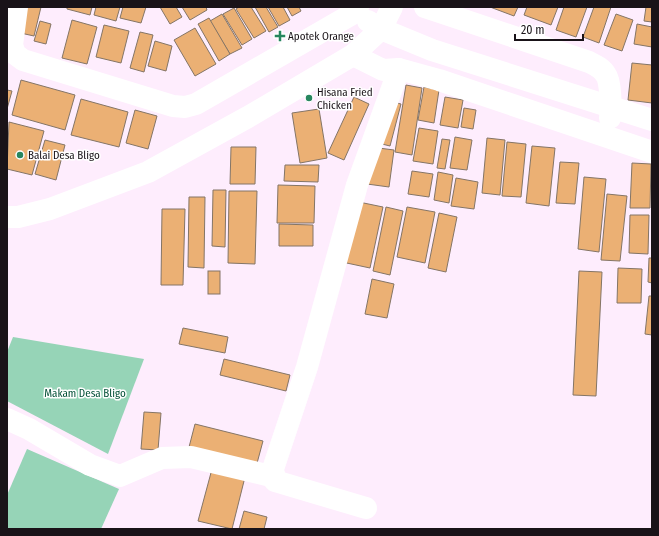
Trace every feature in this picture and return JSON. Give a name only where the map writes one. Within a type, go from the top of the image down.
[{"type":"street","points":[[17,7],[12,45],[15,54],[24,60],[173,106],[185,107],[196,104],[356,10],[427,63],[440,80],[558,105],[646,133]]},
{"type":"street","points":[[7,217],[18,217],[50,209],[148,172],[248,117],[353,55],[381,29],[392,7]]},
{"type":"street","points":[[425,7],[600,67],[608,76],[609,121]]},
{"type":"street","points":[[353,55],[385,69],[427,63],[646,133]]},
{"type":"street","points":[[366,508],[275,481],[273,469],[307,367],[357,185],[385,69]]},
{"type":"street","points":[[7,419],[29,429],[90,465],[120,476],[162,458],[191,456],[275,477]]},
{"type":"green space","name":"Makam Desa Bligo","points":[[13,337],[144,359],[108,454],[7,401],[7,352]]},
{"type":"green space","points":[[27,449],[119,489],[101,529],[7,529],[7,495]]},
{"type":"building","points":[[23,7],[41,7],[34,36],[16,32]]},
{"type":"building","points":[[67,7],[92,7],[90,15],[67,9]]},
{"type":"building","points":[[96,7],[120,7],[116,21],[94,15]]},
{"type":"building","points":[[123,7],[146,7],[141,23],[120,18]]},
{"type":"building","points":[[160,7],[176,7],[182,17],[170,24]]},
{"type":"building","points":[[182,7],[206,7],[207,10],[190,20]]},
{"type":"building","points":[[239,7],[251,7],[266,31],[254,38],[236,9]]},
{"type":"building","points":[[255,7],[266,7],[278,27],[269,32]]},
{"type":"building","points":[[268,7],[283,7],[290,20],[279,26]]},
{"type":"building","points":[[287,7],[299,7],[301,11],[292,16]]},
{"type":"building","points":[[490,7],[518,7],[514,16]]},
{"type":"building","points":[[527,7],[558,7],[551,25],[524,15]]},
{"type":"building","points":[[564,7],[587,7],[576,37],[556,30]]},
{"type":"building","points":[[594,7],[611,7],[599,43],[583,37]]},
{"type":"building","points":[[646,7],[652,7],[652,22],[644,21]]},
{"type":"building","points":[[234,8],[252,39],[242,45],[223,14]]},
{"type":"building","points":[[222,14],[242,48],[230,54],[210,21]]},
{"type":"building","points":[[616,14],[633,20],[622,51],[604,45]]},
{"type":"building","points":[[209,18],[230,54],[219,61],[198,24]]},
{"type":"building","points":[[72,20],[97,27],[87,64],[62,58]]},
{"type":"building","points":[[40,21],[51,24],[46,44],[34,41]]},
{"type":"building","points":[[637,24],[652,27],[652,47],[634,44]]},
{"type":"building","points":[[104,25],[129,31],[121,63],[96,57]]},
{"type":"building","points":[[195,28],[216,64],[195,76],[174,40]]},
{"type":"building","points":[[140,32],[153,35],[144,72],[130,68]]},
{"type":"building","points":[[155,41],[172,46],[166,71],[148,66]]},
{"type":"building","points":[[632,63],[652,65],[652,103],[628,100]]},
{"type":"building","points":[[21,80],[75,95],[65,130],[12,115]]},
{"type":"building","points":[[406,85],[422,88],[412,155],[395,152]]},
{"type":"building","points":[[424,87],[439,90],[434,123],[418,120]]},
{"type":"building","points":[[7,90],[12,91],[7,109]]},
{"type":"building","points":[[354,97],[369,104],[344,160],[328,153]]},
{"type":"building","points":[[445,97],[463,100],[458,128],[440,125]]},
{"type":"building","points":[[81,99],[128,112],[119,147],[71,135]]},
{"type":"building","points":[[389,101],[401,104],[390,146],[378,143]]},
{"type":"building","points":[[464,108],[476,110],[473,129],[461,127]]},
{"type":"building","points":[[319,109],[327,158],[300,163],[292,113]]},
{"type":"building","points":[[135,110],[157,116],[148,149],[126,143]]},
{"type":"building","points":[[9,122],[44,131],[32,175],[7,169]]},
{"type":"building","points":[[419,128],[438,131],[433,164],[413,161]]},
{"type":"building","points":[[455,137],[472,140],[467,170],[450,168]]},
{"type":"building","points":[[487,138],[505,140],[500,195],[482,193]]},
{"type":"building","points":[[442,139],[450,140],[445,169],[437,168]]},
{"type":"building","points":[[45,140],[65,145],[56,180],[35,174]]},
{"type":"building","points":[[507,142],[526,144],[521,197],[502,196]]},
{"type":"building","points":[[532,146],[555,148],[549,206],[526,203]]},
{"type":"building","points":[[231,147],[256,147],[255,184],[230,184]]},
{"type":"building","points":[[371,147],[394,150],[389,187],[367,184]]},
{"type":"building","points":[[560,162],[579,163],[575,204],[556,203]]},
{"type":"building","points":[[632,163],[651,164],[650,208],[630,208]]},
{"type":"building","points":[[285,165],[319,165],[318,182],[284,181]]},
{"type":"building","points":[[412,171],[433,174],[429,197],[408,194]]},
{"type":"building","points":[[438,172],[453,175],[449,203],[434,200]]},
{"type":"building","points":[[584,177],[606,179],[599,252],[578,249]]},
{"type":"building","points":[[456,178],[478,182],[474,209],[451,206]]},
{"type":"building","points":[[278,185],[315,186],[314,223],[277,223]]},
{"type":"building","points":[[213,190],[226,190],[225,247],[212,246]]},
{"type":"building","points":[[229,191],[257,191],[255,264],[228,263]]},
{"type":"building","points":[[607,194],[627,196],[620,261],[601,260]]},
{"type":"building","points":[[189,197],[205,197],[204,268],[188,267]]},
{"type":"building","points":[[354,201],[383,207],[370,268],[342,262]]},
{"type":"building","points":[[386,207],[403,211],[390,275],[373,271]]},
{"type":"building","points":[[407,207],[435,212],[425,263],[397,257]]},
{"type":"building","points":[[162,209],[185,209],[183,285],[161,285]]},
{"type":"building","points":[[439,213],[457,217],[446,272],[428,268]]},
{"type":"building","points":[[630,215],[649,215],[648,254],[629,253]]},
{"type":"building","points":[[279,224],[313,225],[313,246],[279,246]]},
{"type":"building","points":[[649,258],[652,258],[652,283],[648,282]]},
{"type":"building","points":[[618,268],[642,269],[641,303],[617,303]]},
{"type":"building","points":[[208,271],[220,271],[220,294],[208,294]]},
{"type":"building","points":[[579,271],[602,272],[596,396],[573,395]]},
{"type":"building","points":[[372,279],[394,284],[387,318],[365,314]]},
{"type":"building","points":[[649,296],[652,296],[652,335],[645,334]]},
{"type":"building","points":[[183,328],[228,337],[225,353],[179,344]]},
{"type":"building","points":[[224,359],[290,375],[286,391],[220,375]]},
{"type":"building","points":[[144,412],[161,413],[158,450],[141,449]]},
{"type":"building","points":[[195,424],[263,441],[256,467],[188,451]]},
{"type":"building","points":[[212,469],[245,477],[232,529],[198,521]]},
{"type":"building","points":[[244,511],[267,517],[264,529],[239,529]]},
{"type":"place","name":"Apotek Orange","points":[[280,36]]},
{"type":"place","name":"Hisana Fried Chicken","points":[[309,98]]},
{"type":"place","name":"Balai Desa Bligo","points":[[20,155]]}]
